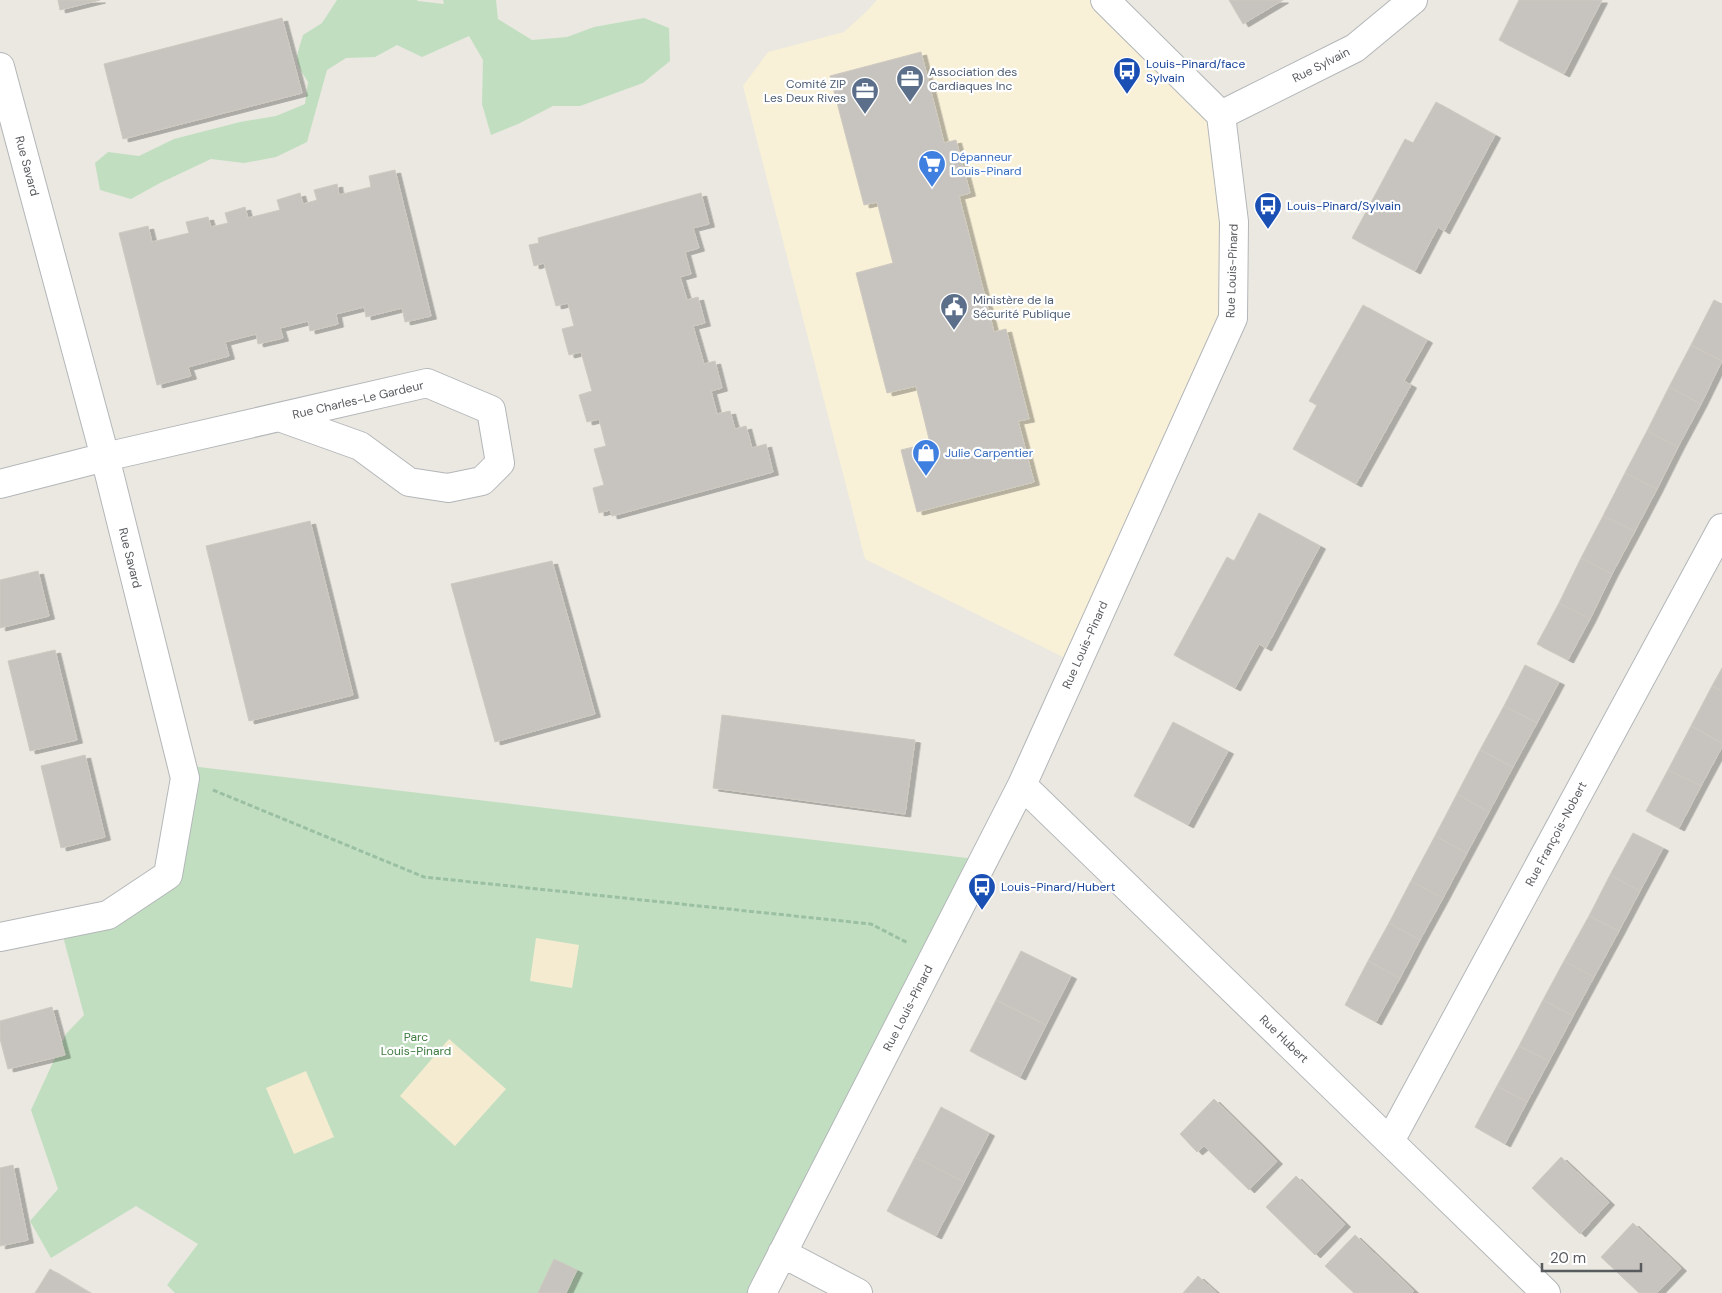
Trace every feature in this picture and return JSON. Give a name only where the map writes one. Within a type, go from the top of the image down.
[{"type":"street","points":[[1106,0],[1221,115]]},
{"type":"street","name":"Rue Sylvain","points":[[1221,115],[1355,48],[1413,0]]},
{"type":"street","name":"Rue Savard","points":[[0,67],[105,457],[185,778],[168,876],[108,915],[0,937]]},
{"type":"street","name":"Rue Louis-Pinard","points":[[762,1293],[1022,785],[1233,318],[1234,222],[1221,115]]},
{"type":"street","name":"Rue Charles-Le Gardeur","points":[[0,484],[105,457],[279,417],[427,383],[491,410],[500,464],[482,481],[448,488],[409,482],[360,446],[279,417]]},
{"type":"street","name":"Rue François-Nobert","points":[[1390,1141],[1722,528]]},
{"type":"street","name":"Rue Hubert","points":[[1022,785],[1546,1293]]},
{"type":"street","points":[[782,1253],[858,1293]]},
{"type":"path","points":[[185,778],[424,877],[871,924],[934,956]]},
{"type":"shaded area","points":[[877,0],[1105,0],[1221,115],[1233,318],[1077,664],[865,559],[743,86],[768,52],[844,32]]},
{"type":"green space","points":[[337,0],[417,0],[444,4],[443,0],[496,0],[498,19],[532,40],[567,37],[594,27],[644,18],[669,28],[670,61],[643,83],[580,106],[553,106],[491,135],[482,104],[483,60],[469,36],[422,57],[397,45],[375,57],[346,58],[327,70],[307,142],[276,157],[244,163],[211,159],[131,199],[100,190],[95,163],[108,152],[139,156],[174,139],[240,122],[276,116],[305,104],[308,82],[297,59],[303,35],[322,23]]},
{"type":"green space","name":"Parc Louis-Pinard","points":[[182,765],[984,860],[762,1293],[175,1293],[167,1285],[198,1244],[136,1206],[51,1258],[30,1221],[58,1189],[31,1110],[66,1034],[84,1015],[60,925],[168,875]]},
{"type":"sand","points":[[536,938],[579,945],[572,988],[530,981]]},
{"type":"sand","points":[[449,1039],[506,1089],[455,1146],[400,1096]]},
{"type":"sand","points":[[306,1071],[334,1137],[294,1154],[266,1088]]},
{"type":"building","points":[[58,0],[100,0],[60,10]]},
{"type":"building","points":[[1229,0],[1283,0],[1243,24]]},
{"type":"building","points":[[1519,0],[1602,0],[1564,74],[1499,40]]},
{"type":"building","points":[[282,18],[302,93],[123,139],[104,64]]},
{"type":"building","points":[[921,52],[944,143],[956,140],[970,193],[959,196],[994,332],[1006,329],[1029,419],[1018,421],[1034,482],[917,512],[901,450],[930,443],[916,386],[887,393],[856,273],[893,263],[877,202],[864,205],[830,76]]},
{"type":"building","points":[[1436,102],[1495,135],[1444,231],[1438,227],[1415,271],[1352,238],[1405,139],[1413,143]]},
{"type":"building","points":[[395,170],[431,316],[405,322],[402,308],[366,317],[364,307],[336,314],[338,324],[310,331],[308,321],[280,328],[283,338],[258,344],[256,334],[225,342],[229,356],[188,367],[191,376],[157,385],[119,233],[148,226],[152,242],[189,233],[186,222],[208,217],[211,227],[228,223],[225,213],[245,207],[248,218],[280,210],[277,200],[300,193],[303,204],[317,200],[314,190],[337,184],[339,195],[371,187],[369,176]]},
{"type":"building","points":[[701,193],[709,224],[693,228],[699,248],[685,252],[691,274],[680,277],[687,300],[698,297],[705,323],[693,326],[704,364],[715,361],[722,388],[711,391],[717,414],[730,411],[735,429],[746,426],[752,448],[766,444],[773,472],[612,516],[610,510],[599,513],[593,488],[604,485],[594,449],[606,446],[599,419],[587,422],[579,395],[592,391],[581,352],[569,355],[562,329],[574,326],[568,303],[556,306],[544,263],[534,266],[529,245],[539,243],[538,238]]},
{"type":"building","points":[[1714,300],[1722,304],[1722,361],[1691,345]]},
{"type":"building","points":[[1363,305],[1427,340],[1404,381],[1411,385],[1356,484],[1293,449],[1317,405],[1309,401]]},
{"type":"building","points":[[1691,345],[1722,361],[1701,404],[1669,387]]},
{"type":"building","points":[[1669,387],[1701,404],[1678,447],[1647,431]]},
{"type":"building","points":[[1647,431],[1678,447],[1657,489],[1625,473]]},
{"type":"building","points":[[1625,473],[1657,489],[1635,531],[1603,516]]},
{"type":"building","points":[[1259,513],[1320,546],[1266,648],[1259,644],[1235,688],[1174,655],[1227,557],[1234,561]]},
{"type":"building","points":[[1603,516],[1635,531],[1612,574],[1581,558]]},
{"type":"building","points":[[310,521],[353,695],[249,721],[206,546]]},
{"type":"building","points":[[1581,558],[1612,574],[1590,619],[1559,603]]},
{"type":"building","points":[[552,561],[595,714],[495,742],[451,584]]},
{"type":"building","points":[[38,571],[49,616],[0,628],[0,580]]},
{"type":"building","points":[[1559,603],[1590,619],[1568,660],[1537,644]]},
{"type":"building","points":[[55,650],[77,740],[30,751],[8,661]]},
{"type":"building","points":[[1525,665],[1559,682],[1537,723],[1504,706]]},
{"type":"building","points":[[1722,668],[1722,691],[1712,686]]},
{"type":"building","points":[[1712,686],[1722,691],[1722,743],[1691,726]]},
{"type":"building","points":[[1504,706],[1537,723],[1513,767],[1480,750]]},
{"type":"building","points":[[722,715],[915,740],[905,814],[713,788]]},
{"type":"building","points":[[1173,722],[1228,751],[1188,825],[1134,796]]},
{"type":"building","points":[[1691,726],[1722,743],[1722,747],[1701,786],[1668,770]]},
{"type":"building","points":[[1480,750],[1513,767],[1489,812],[1457,794]]},
{"type":"building","points":[[85,755],[105,837],[61,848],[41,766]]},
{"type":"building","points":[[1668,770],[1701,786],[1679,828],[1646,811]]},
{"type":"building","points":[[1457,794],[1489,812],[1467,853],[1435,836]]},
{"type":"building","points":[[1633,833],[1663,848],[1640,891],[1610,875]]},
{"type":"building","points":[[1435,836],[1467,853],[1443,898],[1411,881]]},
{"type":"building","points":[[1610,875],[1640,891],[1619,931],[1589,916]]},
{"type":"building","points":[[1411,881],[1443,898],[1420,940],[1389,923]]},
{"type":"building","points":[[1589,916],[1619,931],[1594,977],[1564,961]]},
{"type":"building","points":[[1389,923],[1420,940],[1400,978],[1368,961]]},
{"type":"building","points":[[1021,951],[1071,976],[1046,1025],[996,1000]]},
{"type":"building","points":[[1368,961],[1400,978],[1376,1022],[1345,1005]]},
{"type":"building","points":[[1564,961],[1594,977],[1573,1016],[1543,1000]]},
{"type":"building","points":[[996,1000],[1046,1025],[1020,1077],[970,1051]]},
{"type":"building","points":[[1543,1000],[1573,1016],[1549,1061],[1519,1046]]},
{"type":"building","points":[[52,1007],[65,1055],[8,1069],[0,1039],[0,1021]]},
{"type":"building","points":[[1519,1046],[1549,1061],[1527,1102],[1497,1086]]},
{"type":"building","points":[[1497,1086],[1527,1102],[1505,1144],[1475,1127]]},
{"type":"building","points":[[1214,1099],[1277,1161],[1249,1190],[1204,1146],[1197,1152],[1180,1134]]},
{"type":"building","points":[[941,1107],[989,1133],[964,1182],[915,1157]]},
{"type":"building","points":[[915,1157],[964,1182],[936,1236],[887,1211]]},
{"type":"building","points":[[1561,1157],[1609,1202],[1580,1234],[1532,1188]]},
{"type":"building","points":[[13,1165],[28,1240],[0,1246],[0,1168]]},
{"type":"building","points":[[1296,1176],[1345,1224],[1315,1255],[1266,1207]]},
{"type":"building","points":[[1633,1223],[1681,1268],[1657,1293],[1639,1293],[1601,1257]]},
{"type":"building","points":[[1355,1235],[1414,1291],[1412,1293],[1354,1293],[1325,1266]]},
{"type":"building","points":[[554,1259],[577,1270],[566,1293],[538,1293]]},
{"type":"building","points":[[50,1269],[90,1293],[35,1293]]},
{"type":"building","points":[[1198,1276],[1217,1293],[1183,1293]]},
{"type":"place","name":"Louis-Pinard/face Sylvain","points":[[1127,95]]},
{"type":"place","name":"Association des Cardiaques Inc","points":[[910,103]]},
{"type":"place","name":"Comité ZIP Les Deux Rives","points":[[865,115]]},
{"type":"place","name":"Dépanneur Louis-Pinard","points":[[932,188]]},
{"type":"place","name":"Louis-Pinard/Sylvain","points":[[1268,230]]},
{"type":"place","name":"Ministère de la Sécurité Publique","points":[[954,331]]},
{"type":"place","name":"Julie Carpentier","points":[[926,477]]},
{"type":"place","name":"Louis-Pinard/Hubert","points":[[982,911]]}]
